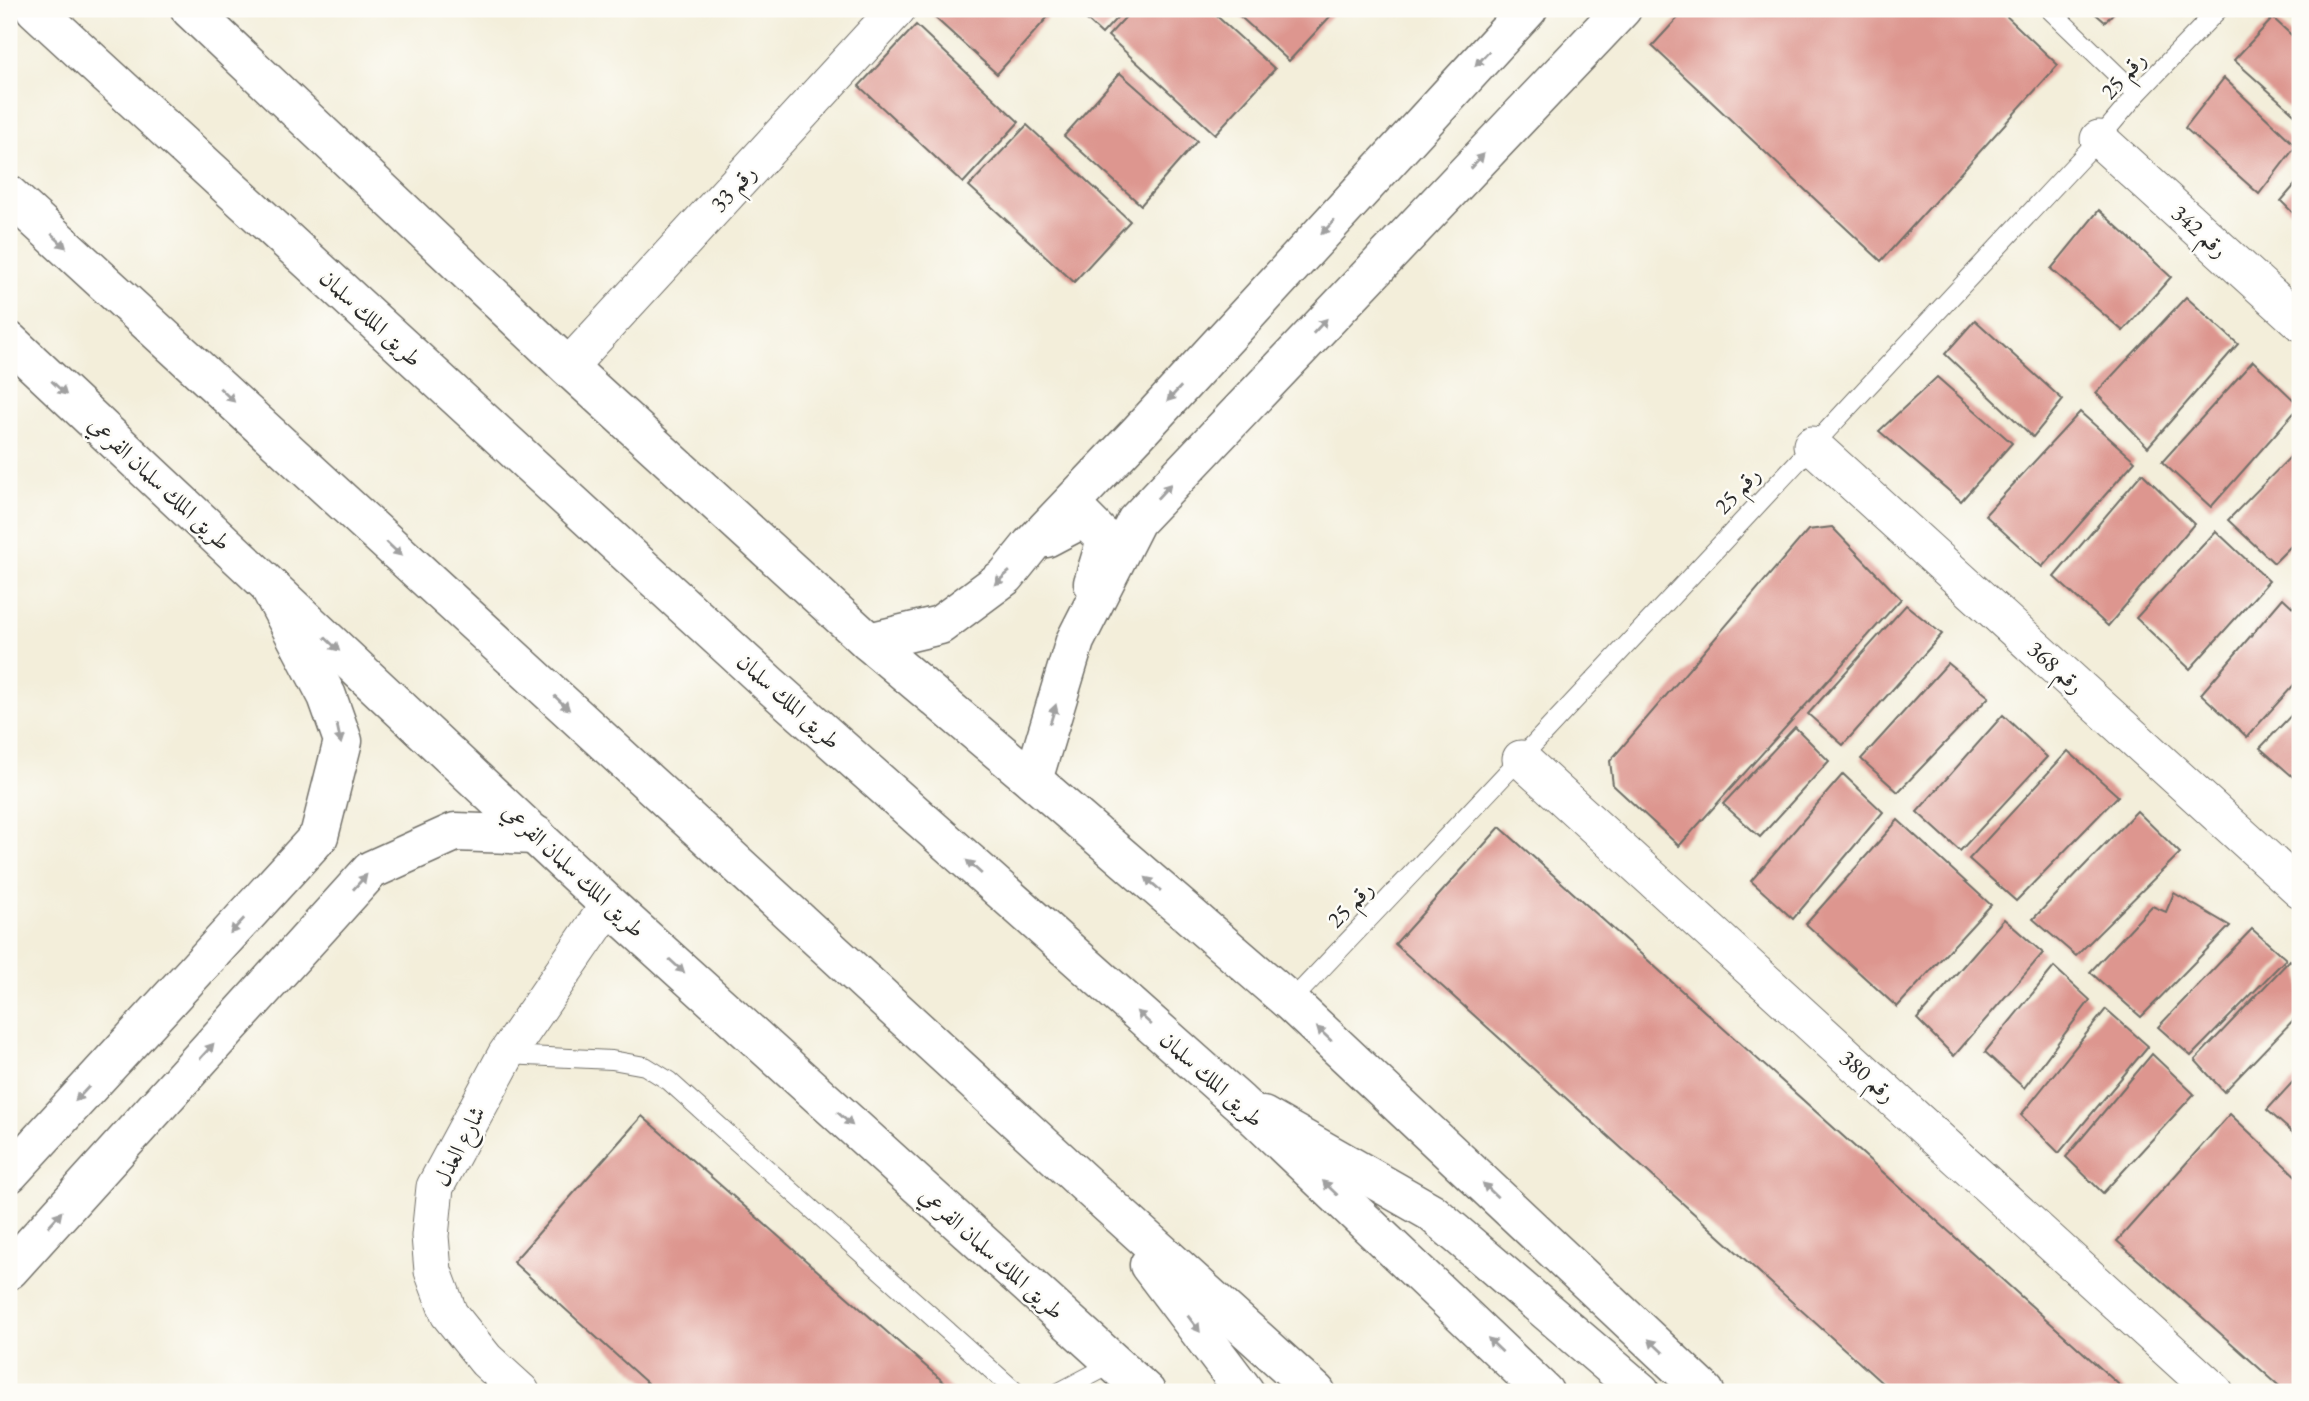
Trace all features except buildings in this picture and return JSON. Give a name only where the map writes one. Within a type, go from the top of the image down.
[{"type":"main road","name":"طريق الملك سلمان","points":[[35,9],[769,684],[1239,1102],[1544,1392]]},
{"type":"main road","points":[[191,9],[568,367],[869,642],[1290,1002],[1705,1392]]},
{"type":"main road","points":[[869,642],[940,625],[1006,576],[1031,545],[1138,433],[1528,9]]},
{"type":"main road","points":[[1075,641],[1136,521],[1622,9]]},
{"type":"main road","points":[[9,195],[1093,1191],[1316,1392]]},
{"type":"main road","name":"طريق الملك سلمان الفرعي","points":[[9,341],[609,905],[1146,1392]]},
{"type":"main road","points":[[1136,521],[1105,489],[1138,433]]},
{"type":"main road","points":[[1031,545],[1084,518],[1106,540],[1033,780]]},
{"type":"main road","points":[[9,1174],[319,836],[343,741],[327,696],[268,585]]},
{"type":"main road","points":[[9,1270],[370,870],[455,832],[536,835]]},
{"type":"main road","points":[[1239,1102],[1431,1212],[1641,1392]]},
{"type":"main road","points":[[1093,1191],[1245,1392]]},
{"type":"street","name":"رقم 33","points":[[568,367],[885,13]]},
{"type":"street","name":"رقم 342","points":[[2099,139],[2300,322]]},
{"type":"street","name":"رقم 368","points":[[1812,445],[2300,889]]},
{"type":"street","name":"رقم 380","points":[[1521,759],[2215,1392]]},
{"type":"street","name":"شارع العذل","points":[[521,1392],[486,1360],[449,1314],[433,1271],[430,1236],[435,1187],[506,1055],[609,905]]},
{"type":"lane","points":[[2049,9],[2137,94]]},
{"type":"lane","name":"رقم 25","points":[[1290,1002],[1521,759],[2099,139],[2137,94],[2219,9]]},
{"type":"lane","points":[[506,1055],[612,1060],[645,1066],[669,1080],[1016,1392]]},
{"type":"lane","points":[[1059,1392],[1114,1363]]}]
